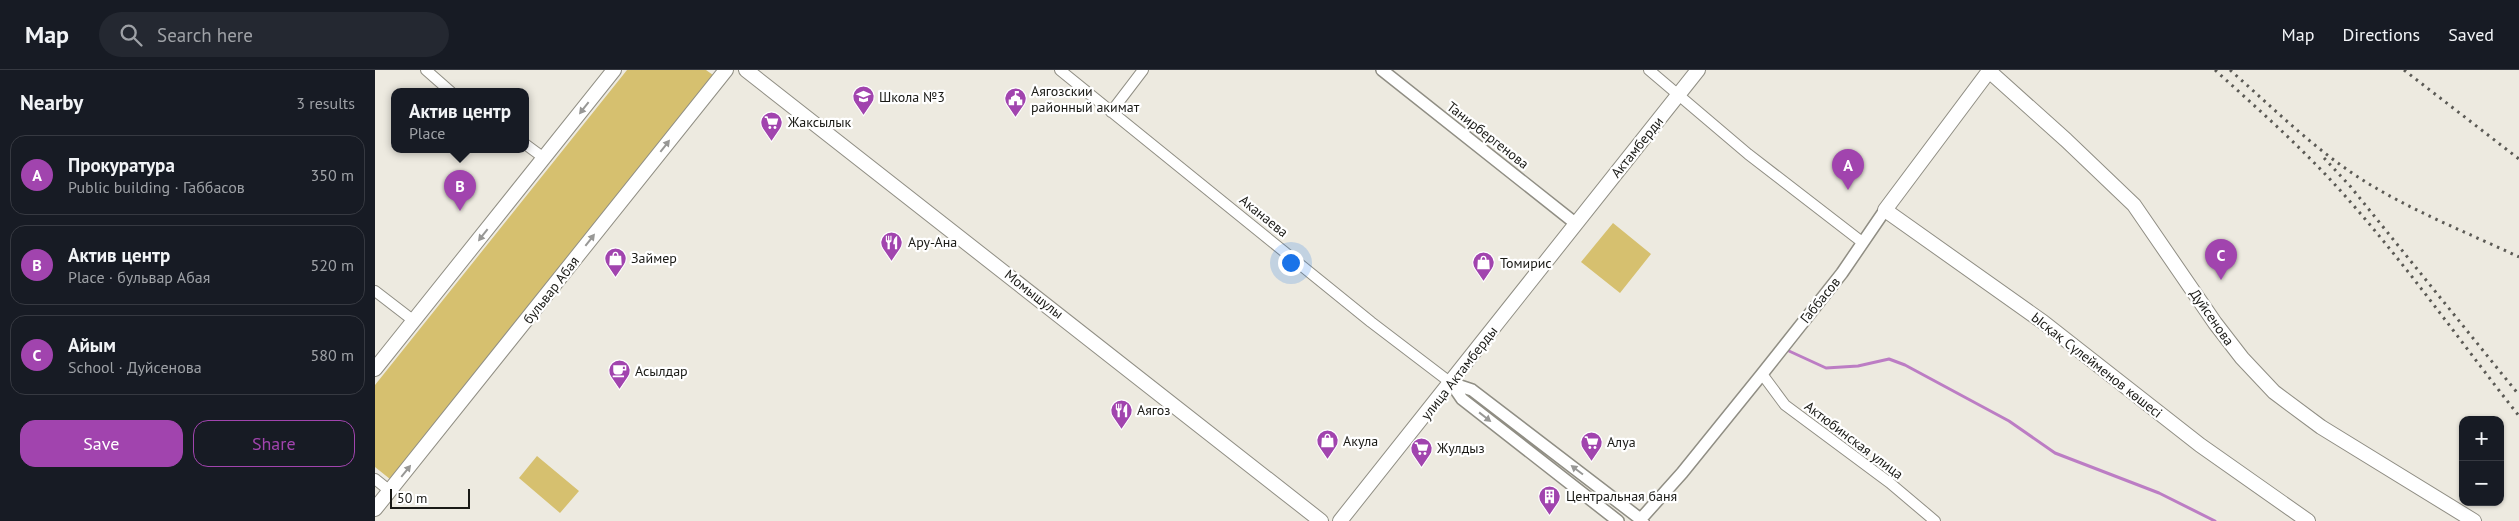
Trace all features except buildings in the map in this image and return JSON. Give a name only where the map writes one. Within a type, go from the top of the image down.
[{"type":"main road","points":[[375,369],[615,70]]},
{"type":"main road","name":"бульвар Абая","points":[[375,509],[726,70]]},
{"type":"main road","name":"Момышулы","points":[[746,70],[1321,521]]},
{"type":"main road","name":"Актамберди","points":[[1575,223],[1698,70]]},
{"type":"main road","name":"Габбасов","points":[[1885,210],[1989,70]]},
{"type":"main road","name":"Дуйсенова","points":[[1989,70],[2066,140],[2133,206],[2215,323],[2242,358],[2274,392],[2337,438],[2474,521]]},
{"type":"main road","name":"Ысқақ Сүлейменов көшесі","points":[[1885,210],[2043,322],[2200,445],[2308,521]]},
{"type":"main road","name":"улица Актамберды","points":[[1340,521],[1451,383],[1575,223]]},
{"type":"street","points":[[426,70],[446,88]]},
{"type":"street","name":"Аканаева","points":[[1060,70],[1371,322],[1451,383],[1462,399],[1618,521]]},
{"type":"street","points":[[1111,112],[1143,70]]},
{"type":"street","name":"Танирбергенова","points":[[1382,70],[1575,223]]},
{"type":"street","points":[[1649,70],[1748,154],[1862,242]]},
{"type":"street","points":[[529,147],[544,158]]},
{"type":"street","name":"Габбасов","points":[[1641,520],[1682,473],[1842,273],[1885,210]]},
{"type":"street","points":[[375,291],[414,321]]},
{"type":"street","name":"Актюбинская улица","points":[[1762,374],[1785,405],[1890,483],[1935,521]]},
{"type":"street","name":"Аканаева","points":[[1451,383],[1472,390],[1641,520]]},
{"type":"street","points":[[375,479],[390,491]]},
{"type":"shaded area","points":[[627,70],[706,70],[713,75],[390,479],[375,467],[375,385]]},
{"type":"shaded area","points":[[1613,223],[1651,254],[1620,293],[1581,262]]},
{"type":"shaded area","points":[[537,456],[579,491],[560,513],[519,478]]},
{"type":"waterway","points":[[1789,351],[1826,368],[1858,366],[1889,359],[1905,365],[2009,421],[2055,453],[2159,493],[2215,521]]},
{"type":"railway","points":[[2215,70],[2324,172],[2362,215],[2519,416]]},
{"type":"railway","points":[[2230,70],[2308,139],[2358,177],[2417,210],[2519,257]]},
{"type":"railway","points":[[2404,70],[2519,159]]},
{"type":"railway","points":[[2324,158],[2350,186],[2519,395]]},
{"type":"place","name":"Школа №3","points":[[863,116]]},
{"type":"place","name":"Аягозскии районный акимат","points":[[1015,118]]},
{"type":"place","name":"Жаксылык","points":[[772,141]]},
{"type":"place","name":"Прокуратура","points":[[1848,190]]},
{"type":"place","name":"Актив центр","points":[[460,211]]},
{"type":"place","name":"Ару-Ана","points":[[892,261]]},
{"type":"place","name":"Займер","points":[[615,277]]},
{"type":"place","name":"Айым","points":[[2221,280]]},
{"type":"place","name":"Томирис","points":[[1484,282]]},
{"type":"place","name":"Асылдар","points":[[619,390]]},
{"type":"place","name":"Аягоз","points":[[1121,429]]},
{"type":"place","name":"Акула","points":[[1327,460]]},
{"type":"place","name":"Алуа","points":[[1591,461]]},
{"type":"place","name":"Жулдыз","points":[[1421,467]]},
{"type":"place","name":"Центральная баня","points":[[1550,515]]}]
